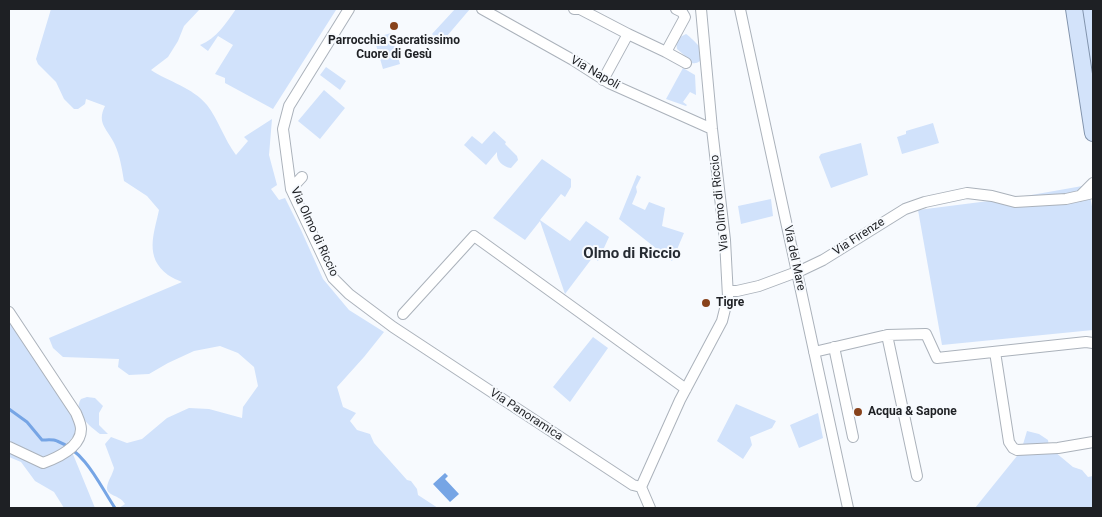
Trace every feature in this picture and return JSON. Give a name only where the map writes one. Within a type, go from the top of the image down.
[{"type":"main road","points":[[1074,9],[1093,133]]},
{"type":"street","name":"Via Olmo di Riccio","points":[[348,9],[288,106],[283,129],[292,189],[333,278],[349,294],[393,327]]},
{"type":"street","points":[[574,9],[580,9],[686,64]]},
{"type":"street","points":[[666,52],[685,17],[682,12],[676,9]]},
{"type":"street","name":"Via Olmo di Riccio","points":[[641,487],[686,389],[722,320],[728,297],[725,240],[701,9]]},
{"type":"street","name":"Via del Mare","points":[[740,9],[848,508]]},
{"type":"street","name":"Via Napoli","points":[[488,10],[603,80],[712,129]]},
{"type":"street","points":[[603,80],[628,34]]},
{"type":"street","points":[[292,189],[302,177]]},
{"type":"street","points":[[1079,196],[1093,184]]},
{"type":"street","name":"Via Firenze","points":[[728,291],[759,286],[797,272],[823,260],[905,209],[924,202],[967,193],[992,196],[1016,202],[1066,199],[1093,193]]},
{"type":"street","points":[[403,314],[474,236],[686,389]]},
{"type":"street","points":[[9,312],[76,413],[81,430],[77,443],[54,460],[43,464],[9,447]]},
{"type":"street","name":"Via Panoramica","points":[[393,327],[633,485],[641,487]]},
{"type":"street","points":[[814,352],[887,335],[926,334],[937,358],[1086,342],[1093,343]]},
{"type":"street","points":[[887,335],[917,476]]},
{"type":"street","points":[[834,347],[853,437]]},
{"type":"street","points":[[995,352],[1009,442],[1013,448],[1018,450],[1058,448],[1093,442]]},
{"type":"street","points":[[641,487],[650,508]]},
{"type":"shaded area","points":[[51,9],[200,9],[184,26],[178,41],[168,57],[151,70],[187,89],[207,105],[236,155],[248,141],[244,137],[272,119],[269,155],[277,185],[271,189],[279,200],[285,198],[323,279],[349,310],[384,332],[337,387],[343,407],[356,413],[350,421],[357,430],[370,434],[374,443],[407,480],[411,481],[417,489],[418,495],[438,508],[119,508],[125,504],[109,493],[107,488],[114,468],[105,444],[111,437],[127,443],[142,439],[167,418],[189,408],[209,409],[242,418],[243,407],[258,386],[254,367],[238,353],[220,346],[194,351],[149,374],[129,375],[118,367],[119,359],[63,357],[53,348],[49,338],[182,282],[168,275],[156,261],[153,253],[153,236],[159,210],[147,196],[124,181],[117,149],[102,122],[105,106],[86,99],[85,104],[78,109],[74,109],[64,99],[56,82],[38,64],[36,59]]},
{"type":"shaded area","points":[[236,9],[336,10],[273,109],[225,83],[225,78],[215,74],[233,45],[218,36],[208,51],[200,45],[211,39],[225,25]]},
{"type":"shaded area","points":[[455,9],[470,9],[441,43],[432,34]]},
{"type":"shaded area","points":[[1077,9],[1093,9],[1093,81]]},
{"type":"shaded area","points":[[391,33],[400,64],[383,69],[374,38]]},
{"type":"shaded area","points":[[686,34],[701,49],[701,60],[697,63],[688,62],[677,49],[676,42]]},
{"type":"shaded area","points":[[326,67],[346,81],[340,90],[320,75]]},
{"type":"shaded area","points":[[683,68],[695,75],[696,95],[690,92],[683,102],[686,106],[666,99]]},
{"type":"shaded area","points":[[324,90],[345,108],[320,139],[298,121]]},
{"type":"shaded area","points":[[933,123],[939,143],[902,154],[897,137],[906,134],[906,131]]},
{"type":"shaded area","points":[[494,131],[517,156],[518,160],[511,168],[501,163],[497,152],[486,165],[464,145],[472,136],[482,144]]},
{"type":"shaded area","points":[[861,143],[868,175],[831,188],[819,157],[821,154]]},
{"type":"shaded area","points":[[542,159],[571,179],[571,187],[565,197],[561,194],[540,220],[570,241],[586,221],[609,237],[598,261],[593,257],[565,294],[540,221],[525,240],[493,218]]},
{"type":"shaded area","points":[[637,175],[641,177],[636,187],[637,192],[632,204],[645,210],[649,202],[665,208],[662,226],[684,233],[672,261],[619,219]]},
{"type":"shaded area","points":[[1088,185],[1093,212],[1093,330],[942,345],[918,210],[1020,197]]},
{"type":"shaded area","points":[[771,199],[773,216],[741,224],[738,206]]},
{"type":"shaded area","points":[[9,312],[71,406],[79,429],[68,442],[95,508],[64,508],[54,492],[35,481],[21,462],[9,457]]},
{"type":"shaded area","points":[[593,337],[608,348],[570,402],[553,387]]},
{"type":"shaded area","points":[[87,397],[95,398],[103,406],[99,413],[99,425],[108,434],[100,434],[80,414],[79,404],[81,399]]},
{"type":"shaded area","points":[[736,404],[776,421],[772,428],[750,437],[752,445],[743,459],[717,441]]},
{"type":"shaded area","points":[[818,413],[823,438],[799,448],[790,425]]},
{"type":"shaded area","points":[[1027,431],[1039,434],[1048,440],[1049,447],[1073,467],[1082,470],[1088,477],[1093,476],[1093,508],[975,508],[1021,451]]},
{"type":"water","points":[[445,473],[448,476],[445,479],[459,494],[450,502],[433,484]]},
{"type":"waterway","points":[[9,409],[27,422],[42,440],[55,440],[76,453],[91,470],[115,508]]},
{"type":"place","name":"Parrocchia Sacratissimo Cuore di Gesù","points":[[394,26]]},
{"type":"place","name":"Tigre","points":[[706,303]]},
{"type":"place","name":"Acqua & Sapone","points":[[858,412]]},
{"type":"district","name":"Olmo di Riccio","points":[[632,254]]}]
